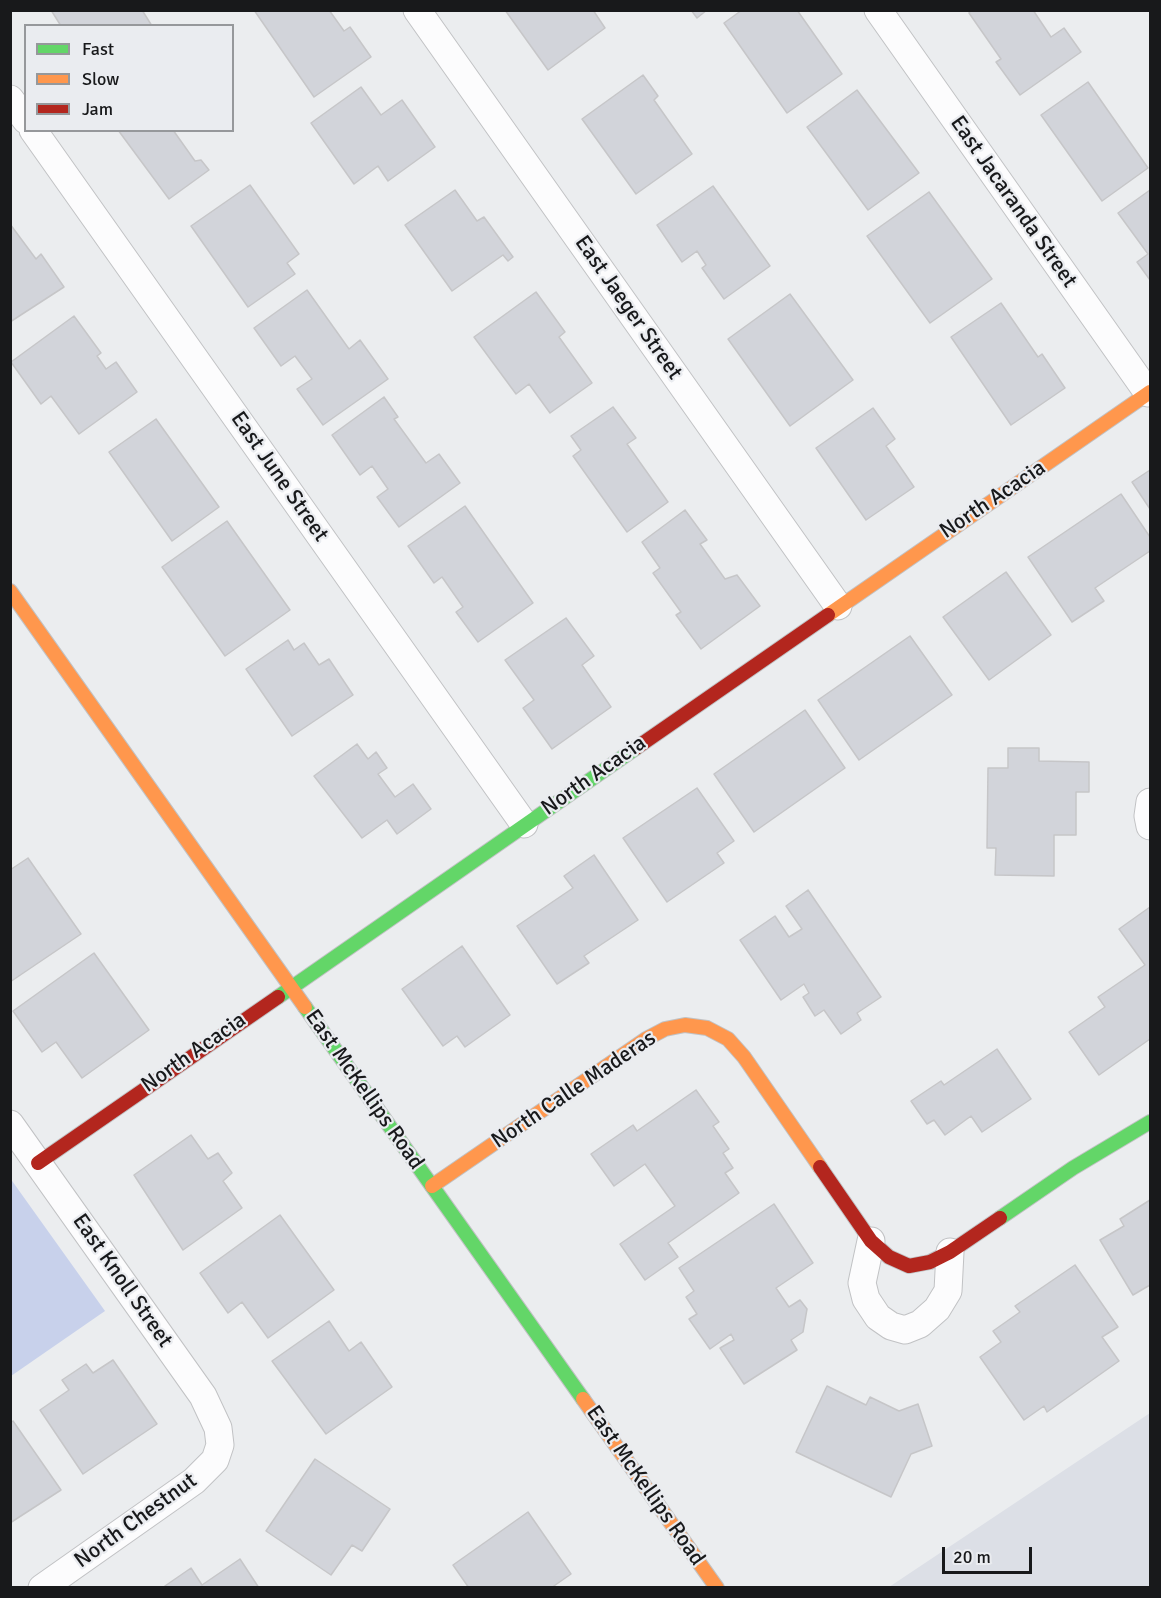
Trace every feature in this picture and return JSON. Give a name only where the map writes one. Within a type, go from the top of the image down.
[{"type":"street","name":"East Jaeger Street","points":[[417,10],[838,606]]},
{"type":"street","name":"East Jacaranda Street","points":[[878,10],[1149,393]]},
{"type":"street","points":[[10,99],[24,117]]},
{"type":"street","name":"East June Street","points":[[34,132],[524,824]]},
{"type":"street","name":"North Acacia","points":[[38,1163],[838,606],[1149,393]]},
{"type":"street","name":"East McKellips Road","points":[[10,591],[717,1587]]},
{"type":"street","points":[[1150,802],[1148,816],[1150,826]]},
{"type":"street","name":"North Calle Maderas","points":[[432,1186],[646,1039],[675,1027],[707,1028],[728,1039],[744,1057],[871,1241],[889,1257],[909,1266],[930,1262],[950,1252],[1073,1168],[1150,1122]]},
{"type":"street","name":"East Knoll Street","points":[[10,1124],[203,1396],[218,1428],[220,1444]]},
{"type":"street","points":[[871,1241],[862,1283],[866,1299],[878,1317],[891,1326],[905,1330],[920,1324],[937,1309],[948,1291],[950,1252]]},
{"type":"street","name":"North Chestnut","points":[[42,1587],[194,1480],[214,1460],[220,1444]]},
{"type":"shaded area","points":[[10,1178],[105,1311],[11,1376],[10,1376]]},
{"type":"shaded area","points":[[1150,1413],[1150,1587],[889,1587]]},
{"type":"building","points":[[51,10],[142,10],[151,24],[60,24]]},
{"type":"building","points":[[254,10],[329,10],[344,31],[350,27],[371,57],[314,97]]},
{"type":"building","points":[[505,10],[593,10],[605,28],[548,70]]},
{"type":"building","points":[[691,10],[707,10],[697,18]]},
{"type":"building","points":[[742,10],[797,10],[842,74],[787,113],[724,23]]},
{"type":"building","points":[[971,10],[1033,10],[1051,37],[1064,28],[1081,52],[1020,95],[996,62],[1001,59],[969,13]]},
{"type":"building","points":[[643,75],[658,96],[654,100],[692,154],[636,194],[582,119]]},
{"type":"building","points":[[1088,82],[1148,168],[1102,201],[1041,115]]},
{"type":"building","points":[[361,87],[381,115],[402,100],[435,147],[388,181],[378,166],[354,184],[311,123]]},
{"type":"building","points":[[857,90],[919,173],[868,210],[807,127]]},
{"type":"building","points":[[119,132],[174,132],[195,161],[201,160],[209,170],[169,199]]},
{"type":"building","points":[[250,185],[299,254],[287,263],[295,274],[248,307],[191,226]]},
{"type":"building","points":[[713,186],[770,266],[724,299],[702,268],[706,265],[697,251],[682,262],[657,225]]},
{"type":"building","points":[[455,190],[477,221],[484,217],[513,257],[508,261],[503,255],[452,291],[405,225]]},
{"type":"building","points":[[1150,190],[1150,280],[1137,262],[1148,254],[1118,213]]},
{"type":"building","points":[[929,192],[992,279],[930,323],[867,236]]},
{"type":"building","points":[[10,224],[36,259],[41,254],[64,287],[10,322]]},
{"type":"building","points":[[307,290],[349,349],[360,340],[388,379],[323,425],[297,389],[312,379],[295,356],[281,366],[254,328]]},
{"type":"building","points":[[536,292],[565,332],[559,337],[592,383],[550,413],[529,384],[516,394],[474,337]]},
{"type":"building","points":[[790,294],[853,380],[790,426],[728,339]]},
{"type":"building","points":[[1001,303],[1038,357],[1042,354],[1065,388],[1011,425],[951,337]]},
{"type":"building","points":[[74,316],[101,353],[97,356],[106,369],[116,362],[137,392],[79,434],[51,396],[41,404],[11,362]]},
{"type":"building","points":[[384,397],[398,417],[394,419],[426,463],[439,454],[460,483],[399,527],[377,497],[388,489],[372,466],[360,475],[332,435]]},
{"type":"building","points":[[613,407],[636,438],[627,444],[668,502],[627,532],[573,456],[581,450],[571,436]]},
{"type":"building","points":[[873,408],[895,439],[886,446],[914,487],[866,520],[816,448]]},
{"type":"building","points":[[156,419],[219,507],[172,541],[109,452]]},
{"type":"building","points":[[1150,470],[1150,509],[1132,482]]},
{"type":"building","points":[[1121,494],[1150,537],[1150,551],[1095,588],[1104,601],[1072,622],[1028,557]]},
{"type":"building","points":[[465,506],[533,603],[478,642],[456,612],[463,607],[442,577],[434,583],[408,546]]},
{"type":"building","points":[[685,510],[707,540],[700,544],[725,579],[737,575],[760,606],[701,649],[676,615],[681,612],[653,573],[660,568],[642,542]]},
{"type":"building","points":[[227,521],[290,610],[225,656],[162,567]]},
{"type":"building","points":[[1006,572],[1051,635],[989,680],[943,617]]},
{"type":"building","points":[[566,618],[594,656],[582,665],[611,707],[552,749],[523,708],[534,700],[505,660]]},
{"type":"building","points":[[910,636],[952,695],[859,760],[818,700]]},
{"type":"building","points":[[288,640],[294,650],[304,643],[319,665],[329,659],[353,695],[292,736],[246,669]]},
{"type":"building","points":[[805,710],[845,768],[754,832],[714,774]]},
{"type":"building","points":[[357,744],[368,759],[376,752],[387,768],[378,774],[395,797],[413,784],[431,809],[397,834],[387,820],[362,838],[314,776]]},
{"type":"building","points":[[1008,748],[1039,748],[1039,761],[1089,762],[1089,792],[1076,792],[1076,835],[1054,835],[1054,876],[995,875],[996,848],[987,848],[988,768],[1008,768]]},
{"type":"building","points":[[697,788],[734,841],[717,853],[724,863],[667,902],[623,838]]},
{"type":"building","points":[[594,855],[638,920],[584,956],[589,963],[557,984],[517,926],[573,888],[564,876]]},
{"type":"building","points":[[28,858],[81,934],[10,982],[10,870]]},
{"type":"building","points":[[808,890],[881,997],[857,1013],[861,1020],[841,1034],[824,1010],[815,1016],[803,997],[809,993],[804,984],[781,1000],[740,940],[775,916],[789,937],[802,929],[786,906]]},
{"type":"building","points":[[1150,907],[1150,1039],[1099,1075],[1069,1032],[1105,1007],[1098,997],[1145,965],[1119,929]]},
{"type":"building","points":[[462,946],[510,1015],[465,1047],[457,1036],[443,1046],[402,989]]},
{"type":"building","points":[[94,953],[149,1030],[82,1078],[56,1042],[42,1052],[13,1011]]},
{"type":"building","points":[[997,1049],[1031,1099],[982,1132],[971,1116],[945,1135],[934,1120],[927,1124],[911,1101],[941,1081],[944,1085]]},
{"type":"building","points":[[696,1090],[719,1122],[713,1126],[729,1149],[723,1153],[733,1168],[725,1173],[739,1193],[668,1243],[678,1257],[645,1280],[620,1244],[675,1206],[645,1164],[614,1186],[591,1154],[633,1125],[637,1131]]},
{"type":"building","points":[[191,1135],[208,1159],[218,1153],[232,1173],[223,1181],[242,1208],[183,1250],[134,1175]]},
{"type":"building","points":[[1150,1200],[1150,1285],[1133,1295],[1100,1240],[1124,1226],[1120,1219]]},
{"type":"building","points":[[774,1204],[813,1263],[776,1288],[789,1307],[800,1300],[807,1309],[803,1332],[791,1340],[797,1350],[744,1384],[720,1348],[734,1340],[731,1334],[710,1349],[689,1319],[697,1314],[686,1297],[694,1291],[679,1268]]},
{"type":"building","points":[[280,1215],[334,1290],[268,1338],[242,1302],[228,1313],[200,1273]]},
{"type":"building","points":[[1075,1265],[1118,1327],[1102,1337],[1119,1361],[1047,1412],[1044,1406],[1024,1420],[980,1357],[1001,1342],[993,1331],[1020,1312],[1015,1306]]},
{"type":"building","points":[[329,1321],[349,1351],[361,1342],[392,1387],[326,1434],[272,1361]]},
{"type":"building","points":[[113,1360],[157,1424],[83,1474],[40,1410],[69,1390],[62,1380],[86,1364],[93,1373]]},
{"type":"building","points":[[827,1386],[866,1405],[870,1397],[899,1411],[918,1404],[932,1446],[911,1454],[891,1497],[796,1452]]},
{"type":"building","points":[[13,1421],[61,1490],[10,1523],[10,1423]]},
{"type":"building","points":[[315,1459],[390,1509],[362,1551],[352,1545],[331,1575],[266,1531]]},
{"type":"building","points":[[528,1512],[571,1574],[551,1588],[469,1588],[453,1565]]},
{"type":"building","points":[[240,1559],[259,1588],[162,1588],[191,1568],[202,1585]]},
{"type":"traffic: fast","points":[[278,997],[636,748]]},
{"type":"traffic: fast","points":[[305,1007],[583,1399]]},
{"type":"traffic: fast","points":[[1000,1218],[1073,1168],[1150,1122]]},
{"type":"traffic: slow","points":[[828,615],[1150,392]]},
{"type":"traffic: slow","points":[[10,591],[305,1007]]},
{"type":"traffic: slow","points":[[432,1186],[646,1039],[665,1029],[685,1025],[707,1028],[728,1039],[744,1057],[820,1167]]},
{"type":"traffic: slow","points":[[583,1399],[717,1588]]},
{"type":"traffic: jam","points":[[636,748],[828,615]]},
{"type":"traffic: jam","points":[[38,1163],[278,997]]},
{"type":"traffic: jam","points":[[820,1167],[871,1241],[889,1257],[909,1266],[930,1262],[950,1252],[1000,1218]]}]
